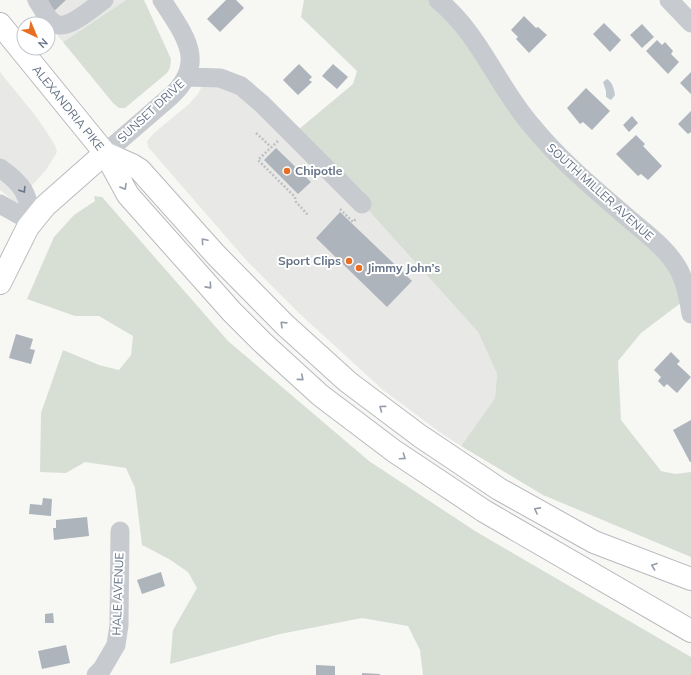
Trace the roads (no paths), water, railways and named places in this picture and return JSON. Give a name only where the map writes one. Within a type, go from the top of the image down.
[{"type":"main road","name":"ALEXANDRIA PIKE","points":[[0,24],[105,153],[45,206],[32,222],[13,253],[0,283]]},
{"type":"main road","points":[[105,153],[140,170],[221,260],[285,326],[348,382],[420,436],[499,489],[594,542],[691,579]]},
{"type":"main road","points":[[105,153],[128,195],[212,290],[262,342],[320,395],[394,451],[484,511],[691,631]]},
{"type":"street","points":[[37,0],[54,23],[62,25],[70,23],[104,0]]},
{"type":"street","name":"SUNSET DRIVE","points":[[105,153],[181,87],[187,77],[190,65],[190,51],[164,0]]},
{"type":"street","name":"SOUTH MILLER AVENUE","points":[[438,0],[451,11],[468,31],[508,94],[544,141],[589,184],[662,248],[678,269],[687,293],[691,314]]},
{"type":"street","points":[[669,0],[691,23]]},
{"type":"street","points":[[187,77],[220,78],[241,86],[262,104],[362,204]]},
{"type":"street","points":[[0,168],[16,179],[28,198],[32,222]]},
{"type":"street","points":[[0,204],[32,222]]},
{"type":"street","name":"HALE AVENUE","points":[[96,675],[109,658],[117,641],[120,531]]},
{"type":"place","name":"Chipotle","points":[[287,171]]},
{"type":"place","name":"Sport Clips","points":[[349,261]]},
{"type":"place","name":"Jimmy John’s","points":[[359,268]]}]
